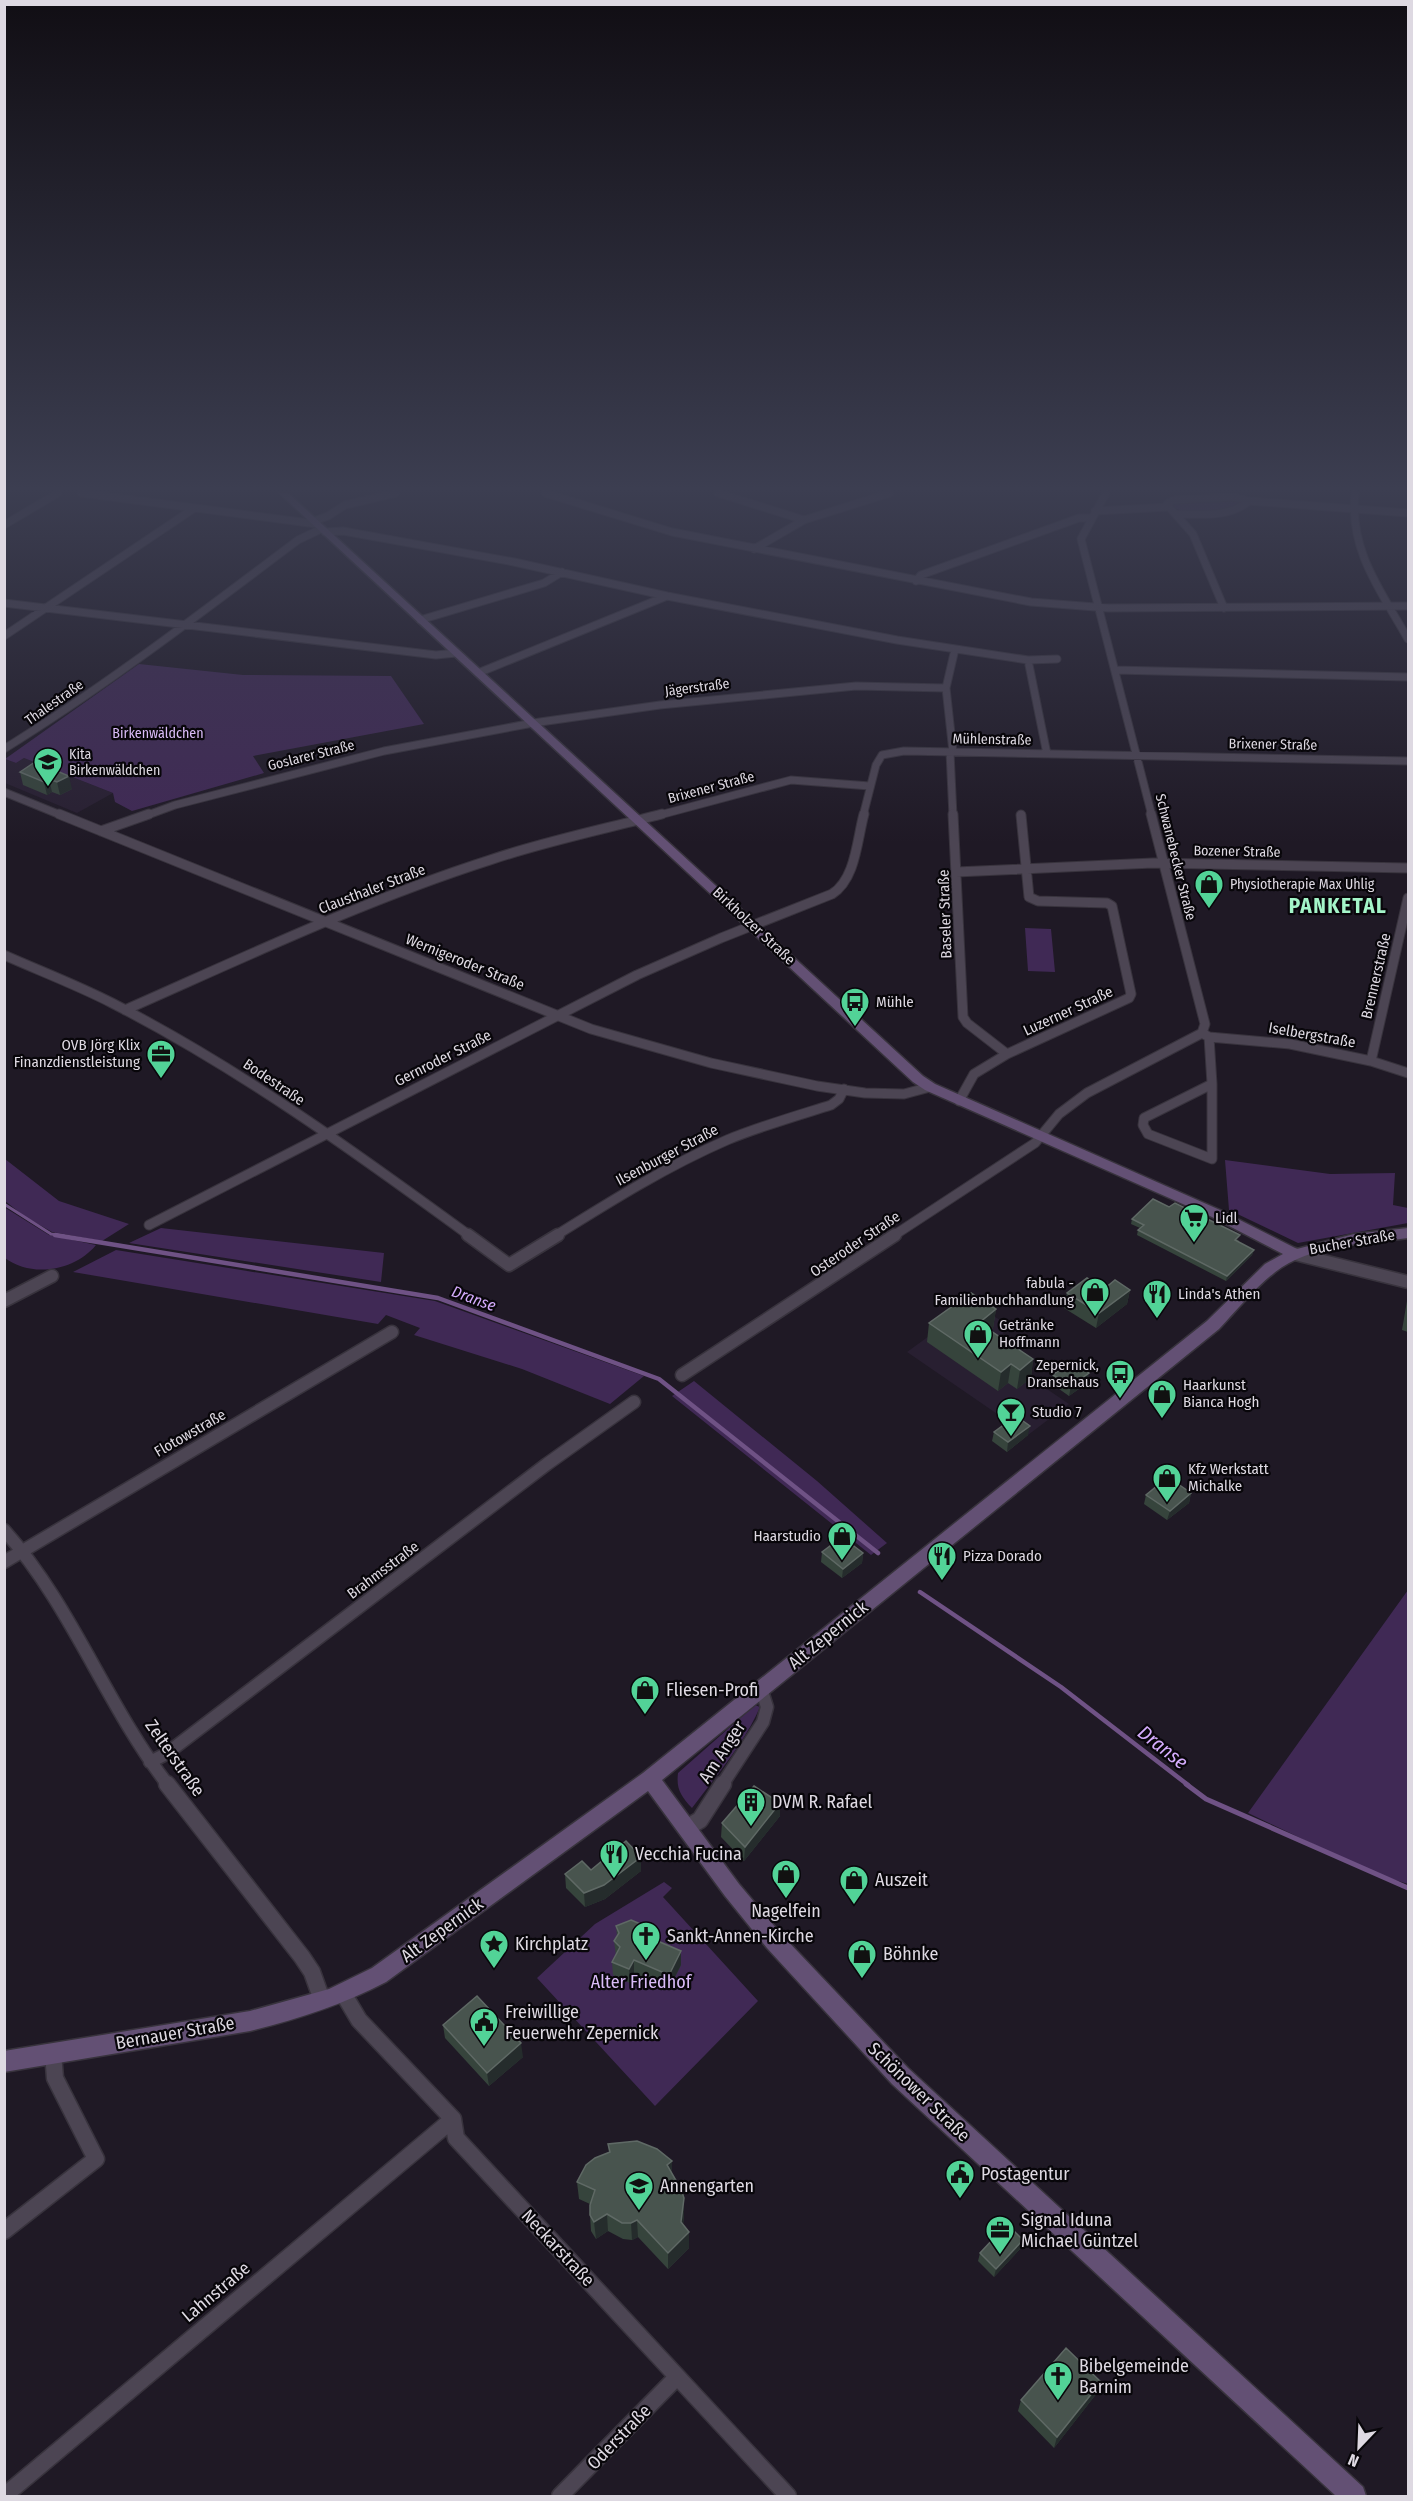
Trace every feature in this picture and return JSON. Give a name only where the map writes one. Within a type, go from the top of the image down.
[{"type":"street","points":[[4,636],[43,610]]},
{"type":"street","points":[[59,610],[436,655],[456,653]]},
{"type":"street","name":"Thalestraße","points":[[4,749],[46,723],[206,610]]},
{"type":"street","name":"Birkholzer Straße","points":[[409,610],[754,925],[918,1079],[959,1101],[1215,1213],[1295,1254]]},
{"type":"street","points":[[420,620],[454,610]]},
{"type":"street","points":[[478,673],[638,610]]},
{"type":"street","points":[[739,610],[955,650],[1028,660],[1057,659]]},
{"type":"street","name":"Schwanebecker Straße","points":[[1100,610],[1205,1024],[1213,1084],[1215,1110],[1212,1159],[1148,1134],[1143,1125],[1144,1118],[1213,1084]]},
{"type":"street","points":[[1392,610],[1408,639]]},
{"type":"street","name":"Baseler Straße","points":[[955,650],[946,688],[952,752],[963,1017],[967,1023],[1007,1054]]},
{"type":"street","points":[[1028,660],[1047,754]]},
{"type":"street","points":[[1115,669],[1408,678]]},
{"type":"street","name":"Jägerstraße","points":[[533,723],[704,700],[865,686],[946,688]]},
{"type":"street","name":"Goslarer Straße","points":[[101,831],[175,805],[294,773],[395,749],[533,723]]},
{"type":"street","name":"Mühlenstraße","points":[[754,925],[832,894],[844,884],[850,870],[876,765],[882,755],[904,751],[1137,755]]},
{"type":"street","name":"Brixener Straße","points":[[1137,755],[1408,760]]},
{"type":"street","name":"Brixener Straße","points":[[639,821],[791,780],[870,786]]},
{"type":"street","name":"Wernigeroder Straße","points":[[4,792],[558,1015],[627,1040],[762,1075],[843,1089],[907,1095],[920,1093],[930,1087]]},
{"type":"street","name":"Luzerner Straße","points":[[959,1101],[974,1074],[1007,1054],[1130,998],[1131,994],[1112,906],[1107,903],[1032,900],[1027,889],[1022,815]]},
{"type":"street","name":"Clausthaler Straße","points":[[124,1010],[326,921],[424,883],[492,859],[639,821]]},
{"type":"street","name":"Bozener Straße","points":[[956,872],[1164,863],[1408,868]]},
{"type":"street","name":"Brennerstraße","points":[[1371,1061],[1408,898]]},
{"type":"street","name":"Gernroder Straße","points":[[149,1224],[669,960],[754,925]]},
{"type":"street","name":"Bodestraße","points":[[4,955],[124,1010],[228,1070],[326,1135],[509,1265]]},
{"type":"street","name":"Iselbergstraße","points":[[1206,1035],[1290,1044],[1371,1061],[1408,1073]]},
{"type":"street","name":"Osteroder Straße","points":[[682,1376],[1042,1137],[1059,1114],[1087,1093],[1206,1035]]},
{"type":"street","name":"Ilsenburger Straße","points":[[509,1265],[618,1198],[694,1156],[733,1138],[831,1105],[839,1099],[843,1089]]},
{"type":"street","name":"Bucher Straße","points":[[1295,1254],[1354,1239],[1408,1233]]},
{"type":"street","points":[[1295,1254],[1408,1282]]},
{"type":"street","name":"Alt Zepernick","points":[[343,1993],[379,1975],[650,1779],[1213,1325],[1270,1268],[1295,1254]]},
{"type":"street","points":[[4,1301],[52,1276]]},
{"type":"street","name":"Flotowstraße","points":[[4,1562],[392,1332]]},
{"type":"street","name":"Brahmsstraße","points":[[150,1762],[175,1748],[547,1464],[634,1402]]},
{"type":"street","name":"Zelterstraße","points":[[4,1530],[23,1551],[62,1610],[150,1762],[302,1957],[312,1972],[322,2001]]},
{"type":"street","name":"Am Anger","points":[[688,1827],[700,1820],[763,1722],[766,1707],[761,1688]]},
{"type":"street","name":"Schönower Straße","points":[[650,1779],[688,1827],[725,1881],[774,1941],[900,2076],[1354,2496]]},
{"type":"street","name":"Bernauer Straße","points":[[4,2062],[189,2032],[277,2014],[343,1993]]},
{"type":"street","name":"Neckarstraße","points":[[343,1993],[359,2020],[453,2118],[456,2138],[788,2496]]},
{"type":"street","points":[[4,2231],[96,2159],[55,2078],[53,2053]]},
{"type":"street","name":"Lahnstraße","points":[[4,2496],[453,2118]]},
{"type":"street","name":"Oderstraße","points":[[560,2496],[677,2377]]},
{"type":"shaded area","points":[[24,758],[113,793],[77,813],[5,783],[4,759],[16,763]]},
{"type":"shaded area","points":[[973,1304],[1012,1327],[985,1347],[1069,1404],[1028,1435],[907,1352]]},
{"type":"green space","name":"Birkenwäldchen","points":[[139,664],[243,675],[391,676],[424,724],[253,756],[264,773],[132,811],[115,802],[113,793],[24,758],[16,763],[5,759]]},
{"type":"green space","points":[[1025,928],[1051,929],[1055,972],[1028,971]]},
{"type":"green space","points":[[5,1159],[59,1201],[129,1224],[102,1241],[52,1232],[24,1216],[5,1201]]},
{"type":"green space","points":[[1225,1160],[1330,1174],[1395,1173],[1393,1205],[1408,1208],[1408,1223],[1298,1243],[1229,1210]]},
{"type":"green space","points":[[4,1207],[49,1235],[96,1245],[77,1261],[65,1266],[40,1270],[16,1264],[5,1258]]},
{"type":"green space","points":[[161,1228],[384,1253],[381,1282],[129,1243]]},
{"type":"green space","points":[[116,1250],[435,1301],[644,1376],[610,1404],[522,1369],[414,1335],[420,1328],[386,1315],[378,1324],[73,1272]]},
{"type":"green space","points":[[694,1381],[817,1481],[887,1543],[871,1555],[672,1396]]},
{"type":"green space","points":[[1408,1590],[1408,1884],[1376,1874],[1248,1813]]},
{"type":"green space","points":[[755,1705],[760,1707],[746,1734],[692,1808],[680,1792],[678,1773]]},
{"type":"green space","name":"Alter Friedhof","points":[[664,1882],[672,1888],[663,1897],[758,2001],[655,2106],[537,1978],[595,1924]]},
{"type":"building","points":[[35,762],[69,776],[57,782],[49,779],[44,782],[20,772]]},
{"type":"building","name":"Lidl","points":[[1153,1199],[1169,1207],[1175,1203],[1240,1235],[1235,1240],[1254,1250],[1227,1276],[1138,1230],[1144,1225],[1132,1219]]},
{"type":"building","points":[[1087,1278],[1104,1289],[1115,1280],[1130,1290],[1099,1313],[1067,1293]]},
{"type":"building","points":[[971,1293],[996,1309],[979,1323],[1033,1359],[1020,1370],[1011,1364],[1001,1372],[929,1323]]},
{"type":"building","points":[[1071,1361],[1089,1373],[1071,1386],[1053,1375]]},
{"type":"building","points":[[1016,1416],[1030,1426],[1008,1442],[994,1432]]},
{"type":"building","points":[[1168,1477],[1191,1493],[1170,1511],[1146,1495]]},
{"type":"building","points":[[842,1537],[863,1553],[843,1569],[822,1552]]},
{"type":"building","points":[[754,1786],[780,1803],[745,1847],[722,1823]]},
{"type":"building","points":[[626,1841],[641,1857],[604,1885],[584,1893],[565,1874],[582,1861],[591,1870]]},
{"type":"building","points":[[631,1920],[650,1928],[646,1936],[681,1951],[669,1975],[634,1960],[629,1969],[612,1962],[620,1947],[614,1941],[619,1933],[616,1926]]},
{"type":"building","name":"Freiwillige Feuerwehr Zepernick","points":[[477,1996],[521,2043],[487,2073],[443,2025]]},
{"type":"building","name":"Annengarten","points":[[637,2141],[657,2149],[672,2161],[667,2165],[684,2198],[681,2222],[689,2232],[668,2253],[637,2220],[622,2223],[607,2214],[594,2222],[590,2215],[590,2205],[595,2190],[577,2182],[586,2165],[595,2158],[610,2152],[608,2144]]},
{"type":"building","name":"Signal Iduna Michael Güntzel","points":[[1007,2224],[1023,2240],[996,2269],[980,2253]]},
{"type":"building","name":"Bibelgemeinde Barnim","points":[[1066,2348],[1101,2382],[1057,2437],[1021,2400]]},
{"type":"waterway","name":"Dranse","points":[[4,1204],[51,1234],[64,1236]]},
{"type":"waterway","name":"Dranse","points":[[55,1235],[438,1298],[659,1379],[878,1553]]},
{"type":"waterway","name":"Dranse","points":[[920,1592],[1061,1687],[1188,1785]]},
{"type":"waterway","name":"Dranse","points":[[1186,1784],[1206,1799],[1408,1888]]},
{"type":"place","name":"Kita Birkenwäldchen","points":[[48,788]]},
{"type":"place","name":"Physiotherapie Max Uhlig","points":[[1209,910]]},
{"type":"place","name":"Mühle","points":[[855,1028]]},
{"type":"place","name":"OVB Jörg Klix Finanzdienstleistung","points":[[161,1080]]},
{"type":"place","name":"Lidl","points":[[1194,1244]]},
{"type":"place","name":"fabula - Familienbuchhandlung","points":[[1095,1318]]},
{"type":"place","name":"Linda's Athen","points":[[1157,1320]]},
{"type":"place","name":"Getränke Hoffmann","points":[[978,1360]]},
{"type":"place","name":"Zepernick, Dransehaus","points":[[1120,1400]]},
{"type":"place","name":"Haarkunst Bianca Hogh","points":[[1162,1420]]},
{"type":"place","name":"Studio 7","points":[[1011,1438]]},
{"type":"place","name":"Kfz Werkstatt Michalke","points":[[1167,1504]]},
{"type":"place","name":"Haarstudio","points":[[842,1562]]},
{"type":"place","name":"Pizza Dorado","points":[[942,1582]]},
{"type":"place","name":"Fliesen-Profi","points":[[645,1716]]},
{"type":"place","name":"DVM R. Rafael","points":[[751,1828]]},
{"type":"place","name":"Vecchia Fucina","points":[[614,1880]]},
{"type":"place","name":"Nagelfein","points":[[786,1900]]},
{"type":"place","name":"Auszeit","points":[[854,1906]]},
{"type":"place","name":"Sankt-Annen-Kirche","points":[[646,1962]]},
{"type":"place","name":"Kirchplatz","points":[[494,1970]]},
{"type":"place","name":"Böhnke","points":[[862,1980]]},
{"type":"place","name":"Freiwillige Feuerwehr Zepernick","points":[[484,2048]]},
{"type":"place","name":"Postagentur","points":[[960,2200]]},
{"type":"place","name":"Annengarten","points":[[639,2212]]},
{"type":"place","name":"Signal Iduna Michael Güntzel","points":[[1000,2256]]},
{"type":"place","name":"Bibelgemeinde Barnim","points":[[1058,2402]]},
{"type":"district","name":"PANKETAL","points":[[1338,906]]}]
